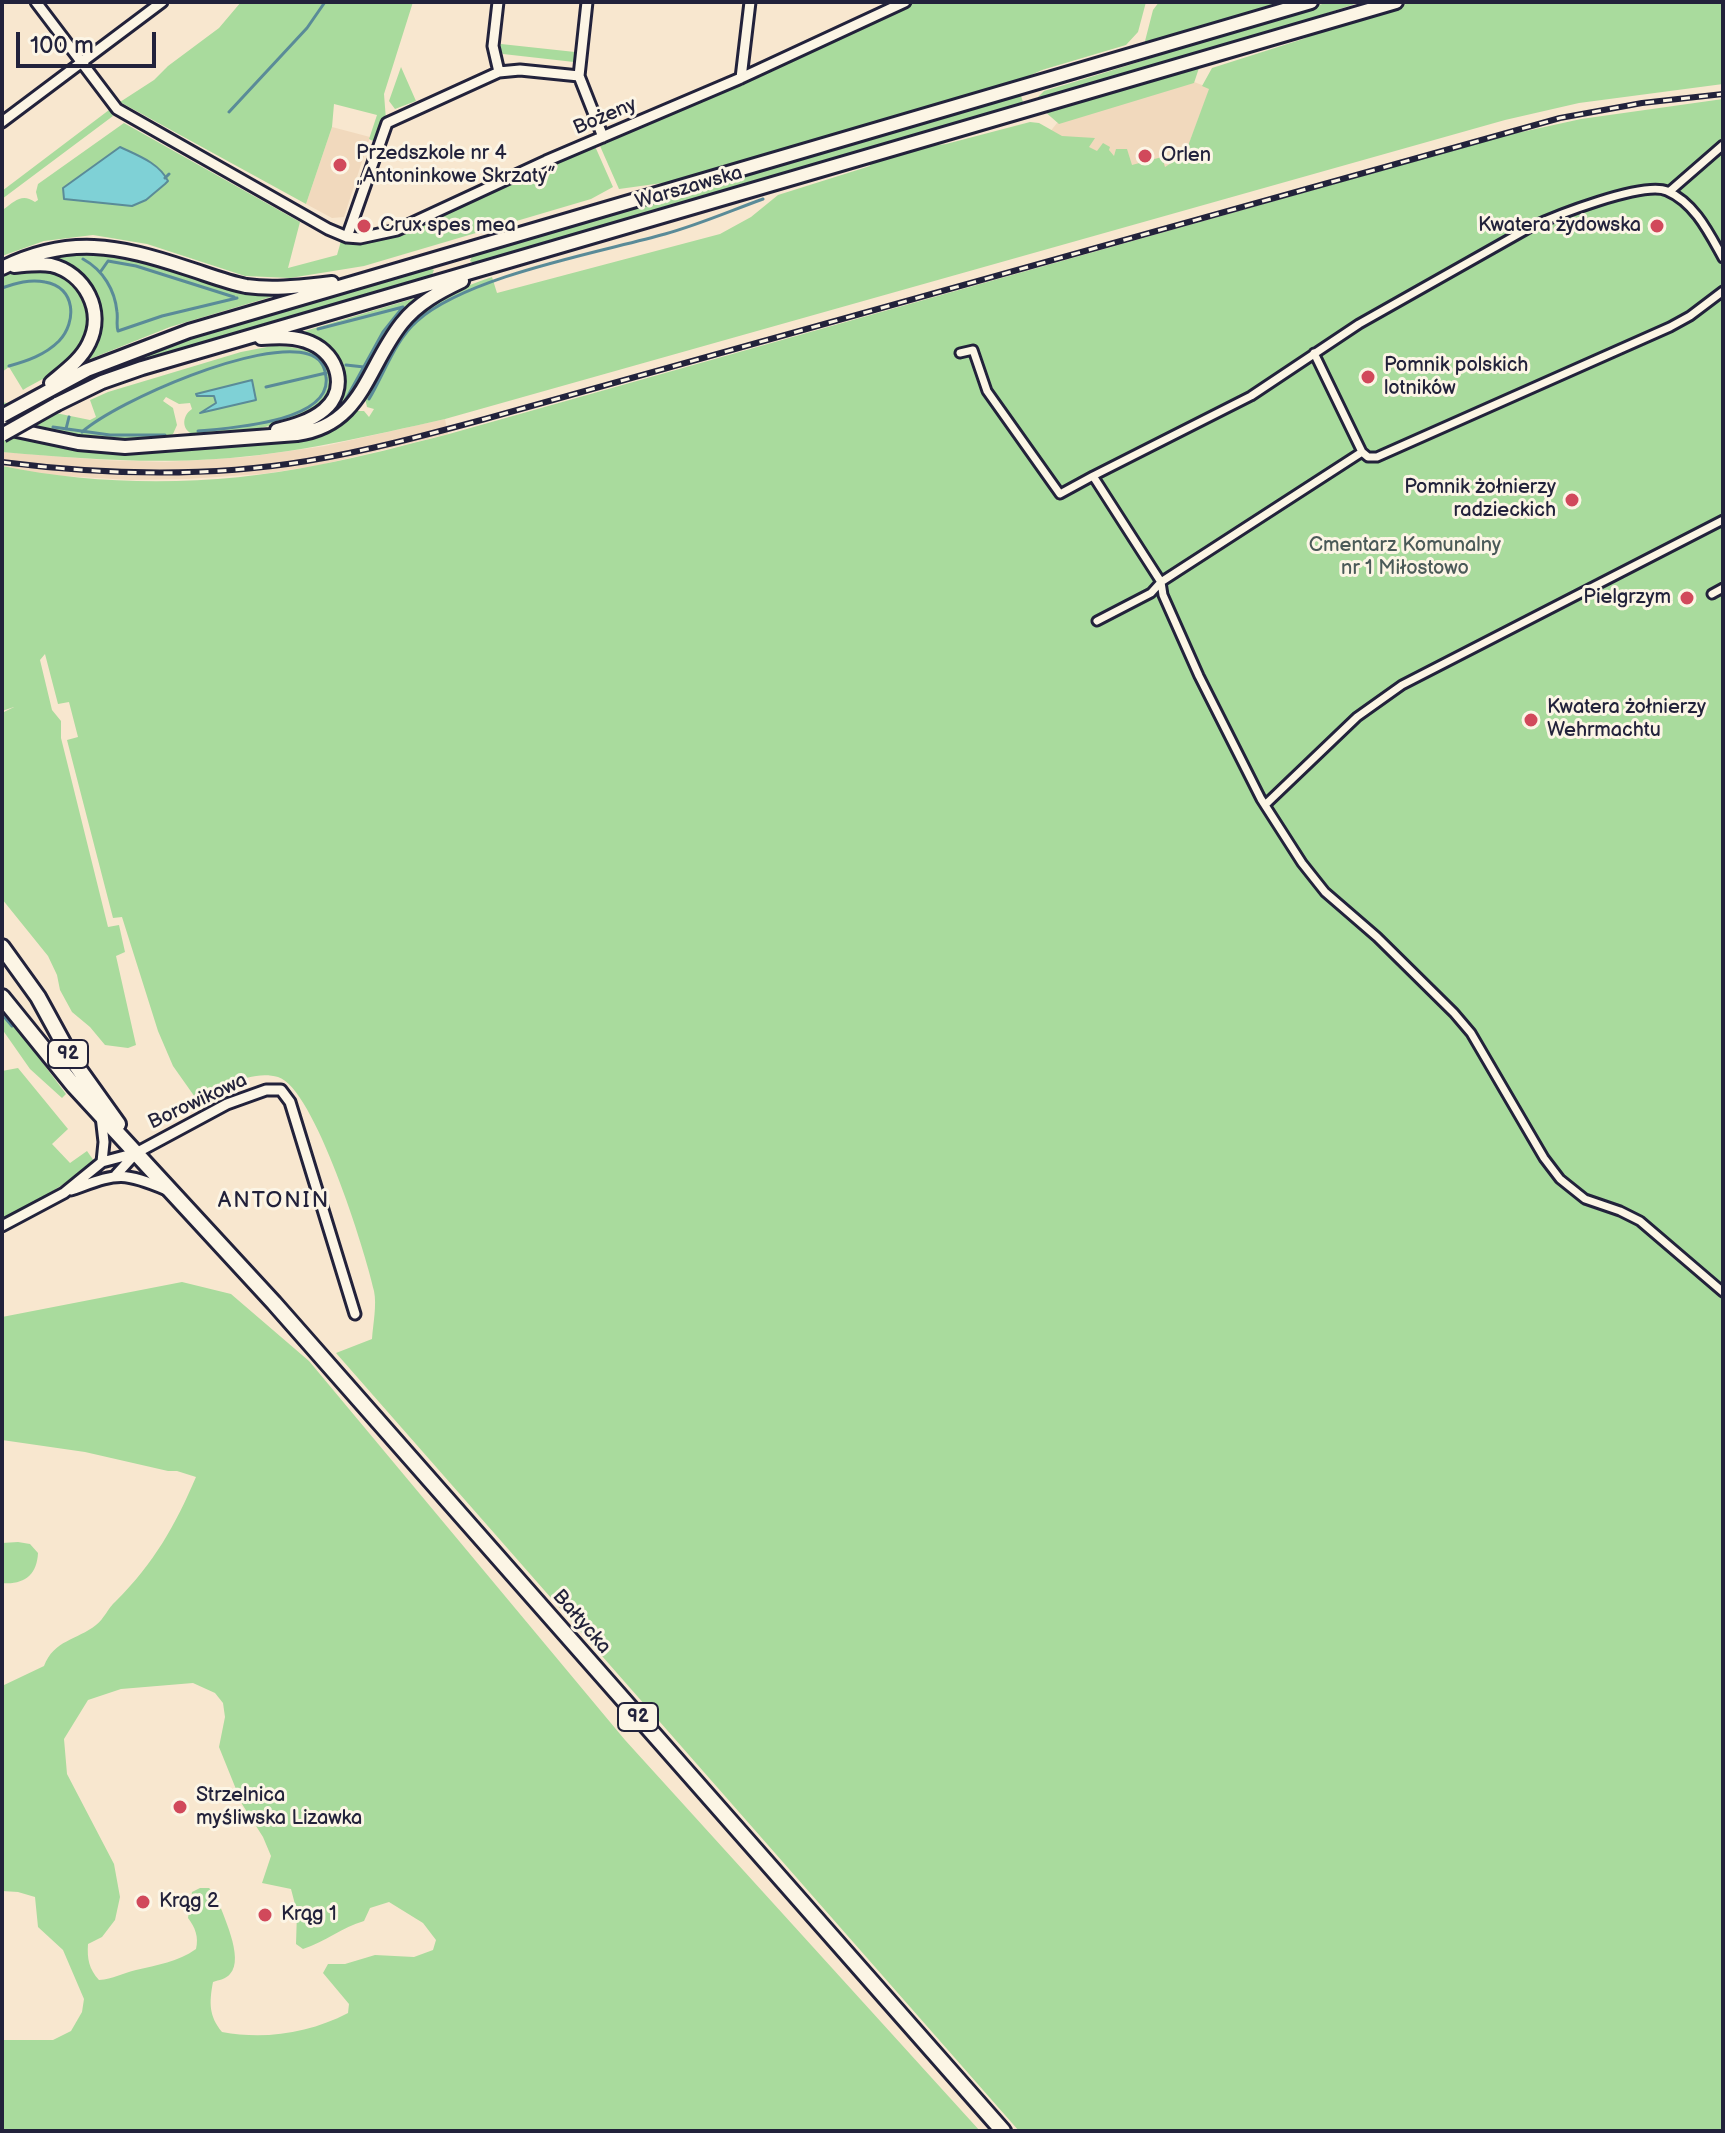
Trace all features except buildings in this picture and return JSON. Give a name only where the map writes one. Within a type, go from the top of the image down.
[{"type":"main road","name":"Warszawska","points":[[2,416],[87,370],[167,338],[1311,2]]},
{"type":"main road","name":"Warszawska","points":[[2,435],[114,377],[1396,2]]},
{"type":"main road","points":[[1027,85],[1033,108]]},
{"type":"main road","points":[[2,268],[42,251],[102,246],[131,250],[244,285],[277,288],[367,278]]},
{"type":"main road","points":[[2,427],[78,443],[125,447],[304,433],[340,419],[356,402],[392,337],[415,309],[460,281],[509,261]]},
{"type":"main road","points":[[2,268],[40,264],[63,269],[80,281],[94,306],[95,326],[87,348],[32,399]]},
{"type":"main road","points":[[238,340],[275,338],[310,342],[332,358],[338,378],[332,401],[317,415],[280,429],[246,437]]},
{"type":"main road","name":"Bałtycka","points":[[2,947],[38,997],[68,1054],[132,1147]]},
{"type":"main road","name":"Bałtycka","points":[[2,997],[101,1116],[284,1315],[1003,2131]]},
{"type":"street","points":[[36,2],[117,109],[347,237],[387,123],[499,72],[520,70],[579,76]]},
{"type":"street","points":[[2,122],[162,2]]},
{"type":"street","points":[[498,2],[493,46],[499,72]]},
{"type":"street","points":[[587,2],[579,76],[603,137]]},
{"type":"street","points":[[741,78],[750,2]]},
{"type":"street","name":"Bożeny","points":[[347,237],[374,237],[397,230],[905,2]]},
{"type":"street","points":[[1669,192],[1723,145]]},
{"type":"street","points":[[960,353],[973,350],[987,391],[1060,494],[1251,396],[1359,324],[1537,224],[1586,206],[1646,189],[1669,192],[1695,212],[1723,258]]},
{"type":"street","points":[[1314,353],[1362,452],[1372,457],[1381,456],[1670,327],[1723,291]]},
{"type":"street","points":[[1097,621],[1151,593],[1161,582],[1362,452]]},
{"type":"street","points":[[1093,476],[1161,582],[1163,595],[1194,665],[1265,805],[1302,863],[1325,892],[1429,987],[1471,1033],[1544,1158],[1560,1179],[1585,1199],[1640,1221],[1723,1292]]},
{"type":"street","points":[[1265,805],[1357,717],[1402,685],[1723,520]]},
{"type":"street","points":[[1712,594],[1723,588]]},
{"type":"street","name":"Borowikowa","points":[[132,1147],[227,1104],[266,1090],[281,1090],[290,1102],[355,1314]]},
{"type":"street","points":[[101,1116],[104,1142],[102,1162]]},
{"type":"street","points":[[64,1193],[102,1162],[132,1147]]},
{"type":"street","points":[[116,1175],[132,1147]]},
{"type":"street","points":[[2,1226],[64,1193],[116,1175],[141,1179],[170,1191]]},
{"type":"shaded area","points":[[1194,82],[1210,88],[1185,154],[1164,168],[1145,175],[1049,133],[1057,123]]},
{"type":"shaded area","name":"Przedszkole nr 4 „Antoninkowe Skrzaty”","points":[[332,127],[370,137],[344,217],[332,218],[306,204]]},
{"type":"shaded area","points":[[445,419],[448,434],[316,466],[262,474],[130,480],[46,475],[2,466],[2,452],[165,462],[246,457],[325,446]]},
{"type":"green space","points":[[241,2],[413,2],[384,94],[386,120],[375,142],[369,139],[377,115],[334,104],[332,127],[306,204],[120,102],[154,80],[219,28]]},
{"type":"green space","points":[[917,2],[1146,2],[1138,32],[1126,45],[1042,70],[1009,85],[677,181],[619,189],[600,146]]},
{"type":"green space","points":[[1159,2],[1293,2],[1144,45],[1153,10]]},
{"type":"green space","points":[[1329,2],[1361,2],[1040,101],[1038,97],[1044,91]]},
{"type":"green space","points":[[1413,2],[1722,2],[1723,84],[1579,103],[1505,120],[445,419],[360,438],[245,457],[189,460],[109,460],[2,452],[2,432],[112,453],[284,443],[312,437],[326,432],[357,411],[364,411],[369,417],[374,409],[367,407],[365,398],[390,353],[413,321],[444,297],[492,277],[497,293],[720,234],[751,217],[778,195],[870,166],[869,161],[910,149],[946,144],[1030,122],[1039,123],[1062,136],[1095,138],[1089,147],[1097,151],[1103,143],[1110,147],[1114,156],[1116,149],[1127,149],[1132,165],[1162,157],[1165,167],[1185,154],[1209,89],[1202,86],[1212,68]]},
{"type":"green space","points":[[501,44],[575,52],[574,62],[503,54],[499,47]]},
{"type":"green space","points":[[1200,65],[1194,83],[1059,124],[1043,110]]},
{"type":"green space","points":[[401,67],[416,101],[395,109],[389,101]]},
{"type":"green space","points":[[1020,93],[1024,105],[476,264],[470,261],[473,254]]},
{"type":"green space","name":"Cmentarz Komunalny nr 1 Miłostowo","points":[[1723,99],[1723,2131],[1019,2131],[336,1353],[372,1339],[375,1302],[350,1209],[322,1139],[307,1109],[292,1088],[278,1077],[247,1078],[197,1100],[173,1066],[158,1031],[122,917],[113,918],[67,740],[78,737],[69,702],[58,704],[45,654],[40,660],[52,710],[61,721],[61,738],[108,927],[119,925],[125,952],[116,956],[136,1045],[128,1048],[105,1045],[72,1012],[48,956],[2,899],[2,713],[14,707],[2,711],[2,466],[80,478],[160,481],[240,477],[351,458],[449,434],[1508,135],[1581,119]]},
{"type":"green space","points":[[109,110],[113,116],[2,199],[2,191]]},
{"type":"green space","points":[[124,123],[300,222],[288,268],[337,255],[341,241],[367,242],[387,237],[594,144],[613,187],[591,199],[364,266],[290,278],[245,276],[147,244],[93,235],[44,241],[2,256],[2,208],[22,198],[38,200],[38,184]]},
{"type":"green space","points":[[56,253],[120,253],[259,293],[281,294],[170,327],[85,361],[96,344],[101,327],[101,310],[87,280],[74,269],[58,261],[38,258]]},
{"type":"green space","points":[[428,267],[434,270],[431,277],[112,370],[46,402],[42,401],[135,359],[183,341]]},
{"type":"green space","points":[[19,270],[57,273],[75,284],[86,303],[90,324],[83,345],[70,360],[23,390],[9,367],[2,372],[2,275]]},
{"type":"green space","points":[[422,296],[393,325],[358,388],[336,415],[312,425],[328,413],[338,400],[343,386],[343,372],[329,348],[314,339],[295,334]]},
{"type":"green space","points":[[272,346],[307,350],[318,355],[331,369],[332,380],[328,394],[319,404],[305,413],[267,426],[210,436],[192,434],[184,424],[192,409],[190,403],[179,404],[166,397],[163,401],[173,408],[177,425],[173,434],[164,439],[80,436],[2,418],[2,402],[90,420],[96,417],[90,400],[108,392],[241,352]]},
{"type":"green space","points":[[2,1009],[66,1094],[62,1098],[30,1069],[2,1029]]},
{"type":"green space","points":[[18,1068],[68,1129],[52,1144],[70,1163],[87,1151],[94,1161],[38,1200],[2,1219],[2,1071]]},
{"type":"green space","points":[[182,1282],[231,1294],[309,1361],[625,1740],[980,2131],[2,2131],[2,2040],[53,2040],[71,2031],[82,2012],[84,1999],[63,1950],[38,1927],[35,1897],[2,1891],[2,1686],[44,1666],[48,1657],[60,1646],[99,1623],[152,1558],[180,1512],[196,1477],[85,1452],[2,1440],[2,1317]],"holes":[[[193,1683],[215,1693],[223,1703],[225,1717],[219,1747],[242,1804],[271,1856],[262,1883],[291,1889],[297,1912],[296,1944],[303,1949],[311,1946],[364,1921],[370,1908],[389,1902],[423,1923],[436,1940],[433,1950],[414,1957],[375,1955],[345,1964],[328,1964],[323,1973],[349,2004],[348,2013],[318,2026],[271,2035],[222,2032],[211,2009],[213,1982],[230,1974],[235,1958],[227,1924],[216,1895],[209,1888],[192,1892],[188,1918],[196,1932],[196,1949],[167,1962],[99,1980],[89,1964],[88,1944],[102,1937],[115,1920],[120,1897],[114,1864],[67,1774],[64,1739],[88,1700],[121,1689]]]},
{"type":"green space","points":[[2,1543],[30,1544],[38,1553],[35,1567],[23,1580],[2,1583]]},
{"type":"water","points":[[120,147],[154,165],[168,181],[146,200],[132,206],[64,199],[63,188]]},
{"type":"water","points":[[252,380],[256,400],[200,413],[216,403],[214,396],[196,394]]},
{"type":"waterway","points":[[229,112],[307,28],[325,2]]},
{"type":"waterway","points":[[165,178],[169,174]]},
{"type":"waterway","points":[[369,399],[402,338],[417,321],[440,305],[500,279],[677,230],[763,199]]},
{"type":"waterway","points":[[83,259],[102,275],[111,288],[118,331],[162,316],[237,298]]},
{"type":"waterway","points":[[101,271],[108,261],[136,266],[234,297]]},
{"type":"waterway","points":[[2,288],[34,281],[55,285],[68,298],[71,315],[65,333],[54,346],[29,360],[9,366]]},
{"type":"waterway","points":[[318,329],[403,307],[383,332],[345,401]]},
{"type":"waterway","points":[[82,432],[126,404],[157,389],[225,364],[258,355],[286,352],[312,355],[323,366],[326,377],[324,392],[313,404],[297,413],[276,420],[198,431]]},
{"type":"waterway","points":[[346,365],[364,367]]},
{"type":"waterway","points":[[266,387],[326,373]]},
{"type":"waterway","points":[[66,429],[69,417]]},
{"type":"waterway","points":[[53,427],[110,435],[165,435]]},
{"type":"waterway","points":[[2,1014],[12,1026]]},
{"type":"railway","points":[[2,462],[116,472],[193,472],[269,466],[352,452],[485,419],[1560,118],[1642,103],[1723,94]]},
{"type":"place","name":"Orlen","points":[[1145,156]]},
{"type":"place","name":"Przedszkole nr 4 „Antoninkowe Skrzaty”","points":[[340,165]]},
{"type":"place","name":"Crux spes mea","points":[[364,226]]},
{"type":"place","name":"Kwatera żydowska","points":[[1657,226]]},
{"type":"place","name":"Pomnik polskich lotników","points":[[1368,377]]},
{"type":"place","name":"Pomnik żołnierzy radzieckich","points":[[1572,500]]},
{"type":"place","name":"Pielgrzym","points":[[1687,598]]},
{"type":"place","name":"Kwatera żołnierzy Wehrmachtu","points":[[1531,720]]},
{"type":"place","name":"Strzelnica myśliwska Lizawka","points":[[180,1807]]},
{"type":"place","name":"Krąg 2","points":[[143,1902]]},
{"type":"place","name":"Krąg 1","points":[[265,1915]]},
{"type":"district","name":"ANTONIN","points":[[274,1201]]}]
